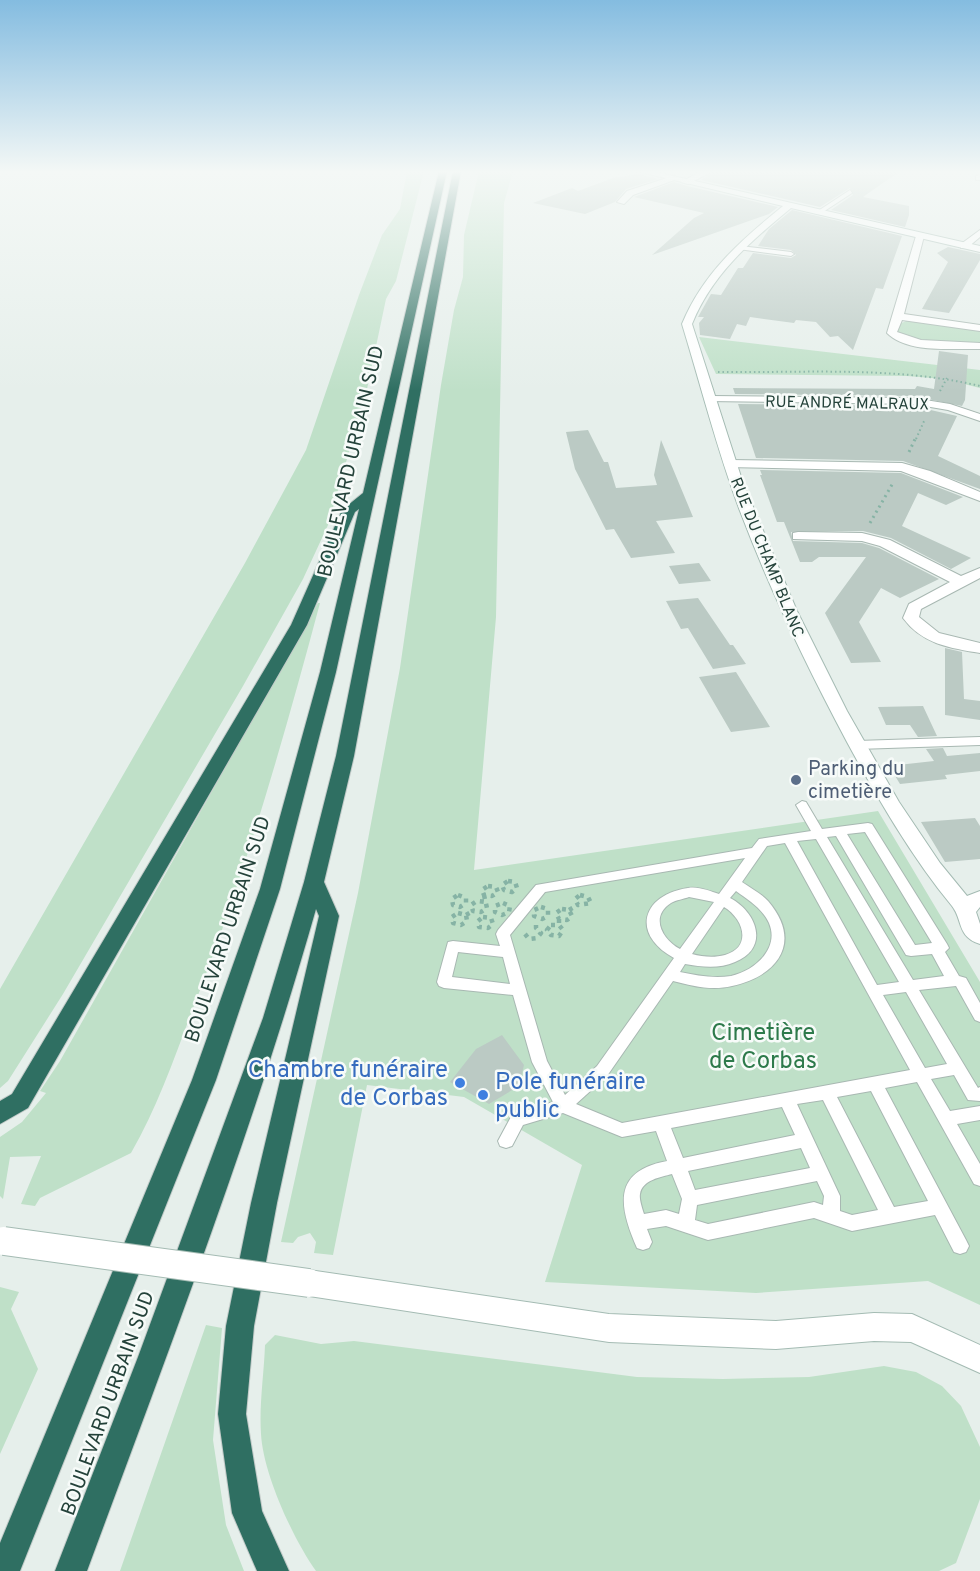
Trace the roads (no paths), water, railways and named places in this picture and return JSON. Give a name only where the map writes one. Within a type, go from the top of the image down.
[{"type":"highway","name":"BOULEVARD URBAIN SUD","points":[[4,1571],[204,1080],[270,889],[328,672],[425,244]]},
{"type":"highway","name":"BOULEVARD URBAIN SUD","points":[[71,1571],[152,1357],[274,1018],[315,882],[345,756],[442,244]]},
{"type":"highway","points":[[0,1114],[20,1101],[26,1091],[299,625],[350,510],[368,495]]},
{"type":"highway","points":[[273,1571],[247,1513],[232,1414],[240,1326],[264,1203],[329,916],[315,882]]},
{"type":"street","name":"RUE DU CHAMP BLANC","points":[[744,244],[711,277],[692,307],[687,324],[730,464],[755,534],[807,652],[884,794],[933,870],[973,903],[968,923],[980,936]]},
{"type":"street","points":[[918,244],[892,333],[897,338],[910,341],[980,346]]},
{"type":"street","points":[[957,244],[980,249]]},
{"type":"street","points":[[898,316],[980,328]]},
{"type":"street","name":"RUE ANDRÉ MALRAUX","points":[[711,399],[913,401],[950,407],[980,418]]},
{"type":"street","points":[[730,464],[902,467],[926,474],[980,497]]},
{"type":"street","points":[[798,536],[862,537],[885,543],[961,582]]},
{"type":"street","points":[[980,572],[914,607],[911,618],[921,632],[943,642],[980,648]]},
{"type":"street","points":[[2,1240],[609,1328],[776,1335],[874,1327],[912,1328],[980,1359]]},
{"type":"lane","points":[[740,248],[791,254]]},
{"type":"lane","points":[[857,745],[980,741]]},
{"type":"lane","points":[[802,805],[889,954],[978,1098]]},
{"type":"lane","points":[[506,1141],[518,1120],[563,1106],[602,1071],[763,842],[868,827],[942,948],[889,954]]},
{"type":"lane","points":[[838,831],[911,951]]},
{"type":"lane","points":[[789,838],[980,1179]]},
{"type":"lane","points":[[756,852],[541,888],[502,934],[540,1062],[563,1106],[622,1130],[958,1068]]},
{"type":"lane","points":[[670,975],[688,981],[725,984],[750,977],[768,964],[776,952],[778,940],[771,913],[762,902],[734,883]]},
{"type":"lane","points":[[689,892],[712,895],[723,900],[744,916],[749,926],[749,937],[745,947],[737,955],[711,963],[683,958],[671,953],[655,937],[652,919],[654,911],[668,898],[689,892]]},
{"type":"lane","points":[[507,952],[453,946],[444,982],[518,990]]},
{"type":"lane","points":[[936,948],[954,980]]},
{"type":"lane","points":[[873,991],[909,984],[954,980],[961,982],[980,1016]]},
{"type":"lane","points":[[875,1083],[960,1246]]},
{"type":"lane","points":[[827,1092],[890,1216]]},
{"type":"lane","points":[[787,1100],[832,1196],[831,1216]]},
{"type":"lane","points":[[946,1119],[980,1113]]},
{"type":"lane","points":[[661,1122],[690,1199],[685,1225]]},
{"type":"lane","points":[[644,1242],[631,1194],[639,1179],[657,1170],[806,1140]]},
{"type":"lane","points":[[690,1199],[821,1173]]},
{"type":"lane","points":[[637,1223],[666,1218],[708,1232],[814,1210],[852,1223],[939,1207]]},
{"type":"place","name":"Parking du cimetière","points":[[796,780]]},
{"type":"place","name":"Chambre funéraire de Corbas","points":[[460,1083]]},
{"type":"place","name":"Pole funéraire public","points":[[483,1095]]},
{"type":"park label","name":"Cimetière de Corbas","points":[[763,1046]]}]
